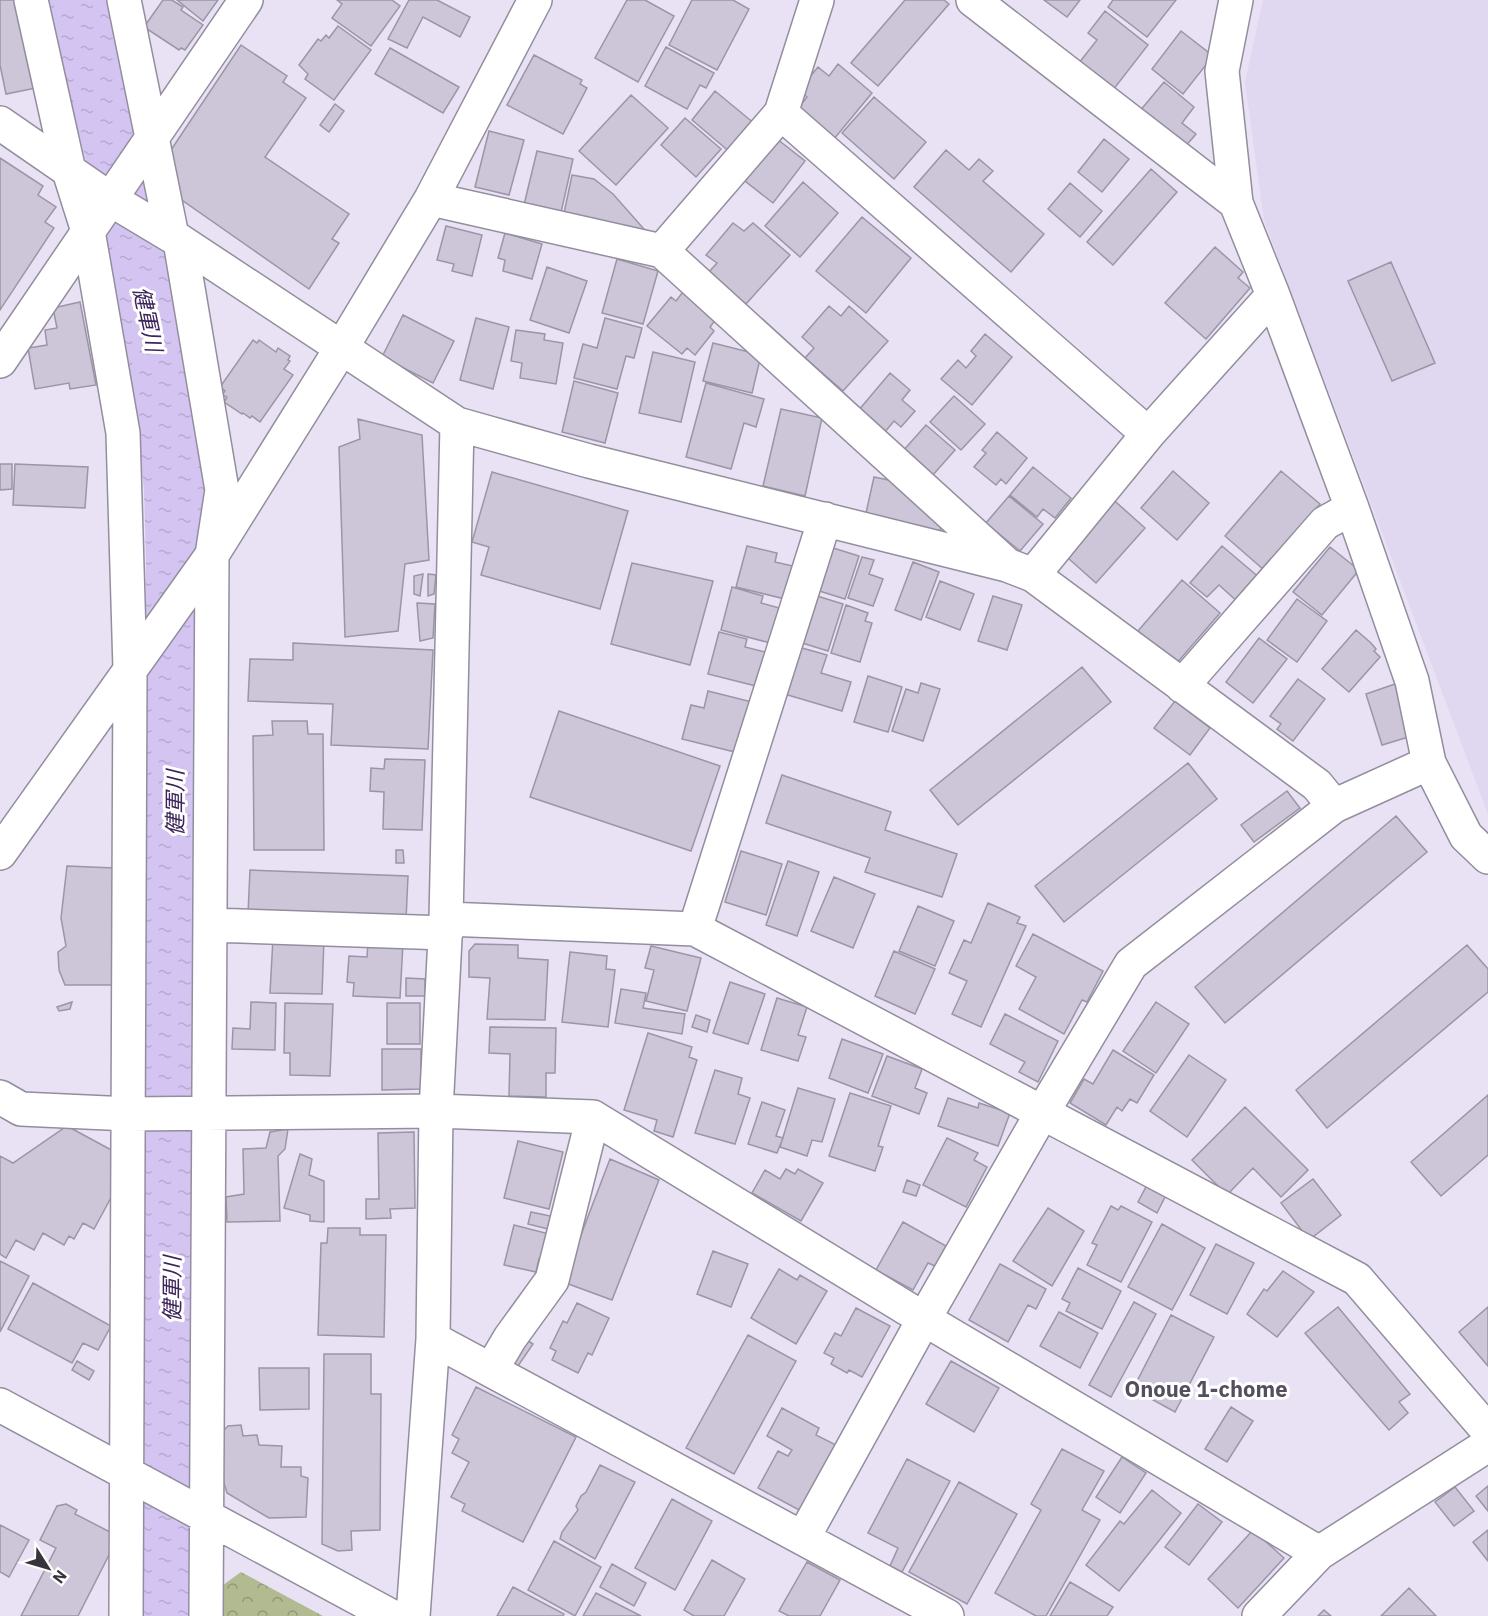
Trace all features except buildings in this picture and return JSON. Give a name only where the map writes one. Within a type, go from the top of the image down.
[{"type":"street","points":[[31,0],[69,171],[88,231],[123,434],[130,669],[126,1616]]},
{"type":"street","points":[[124,0],[176,238],[222,490],[212,555],[206,1616]]},
{"type":"street","points":[[0,362],[246,0]]},
{"type":"street","points":[[0,854],[212,555],[431,199],[535,0]]},
{"type":"street","points":[[662,251],[781,113],[817,0]]},
{"type":"street","points":[[973,0],[1236,203]]},
{"type":"street","points":[[1236,0],[1222,71],[1236,203],[1273,295],[1352,508],[1413,681],[1429,763],[1466,836],[1488,857]]},
{"type":"street","points":[[781,113],[1148,434]]},
{"type":"street","points":[[0,123],[110,199],[176,238],[457,424],[589,461],[1020,570]]},
{"type":"street","points":[[431,199],[662,251],[1020,570],[1317,785],[1334,806]]},
{"type":"street","points":[[1020,570],[1148,434],[1273,295]]},
{"type":"street","points":[[413,1616],[434,1339],[436,1111],[446,926],[457,424]]},
{"type":"street","points":[[1182,686],[1325,523],[1352,508]]},
{"type":"street","points":[[695,929],[825,519]]},
{"type":"street","points":[[803,1538],[924,1319],[1042,1113],[1131,964],[1334,806],[1429,763]]},
{"type":"street","points":[[211,925],[695,929],[1357,1279],[1488,1431]]},
{"type":"street","points":[[0,1097],[21,1109],[129,1114],[436,1111],[593,1117],[924,1319],[1319,1553]]},
{"type":"street","points":[[491,1370],[510,1338],[552,1280],[593,1117]]},
{"type":"street","points":[[434,1339],[947,1616]]},
{"type":"street","points":[[0,1405],[391,1616]]},
{"type":"street","points":[[1259,1616],[1319,1553],[1488,1445]]},
{"type":"shaded area","points":[[1263,0],[1488,0],[1488,814],[1264,220],[1245,82]]},
{"type":"green space","points":[[241,1572],[323,1616],[219,1616],[219,1588]]},
{"type":"water","name":"健軍川","points":[[46,0],[110,0],[169,259],[209,463],[199,1616],[136,1616],[146,887],[144,489],[134,407],[107,285],[113,271]]},
{"type":"district","name":"Onoue 1-chome","points":[[1206,1389]]}]
